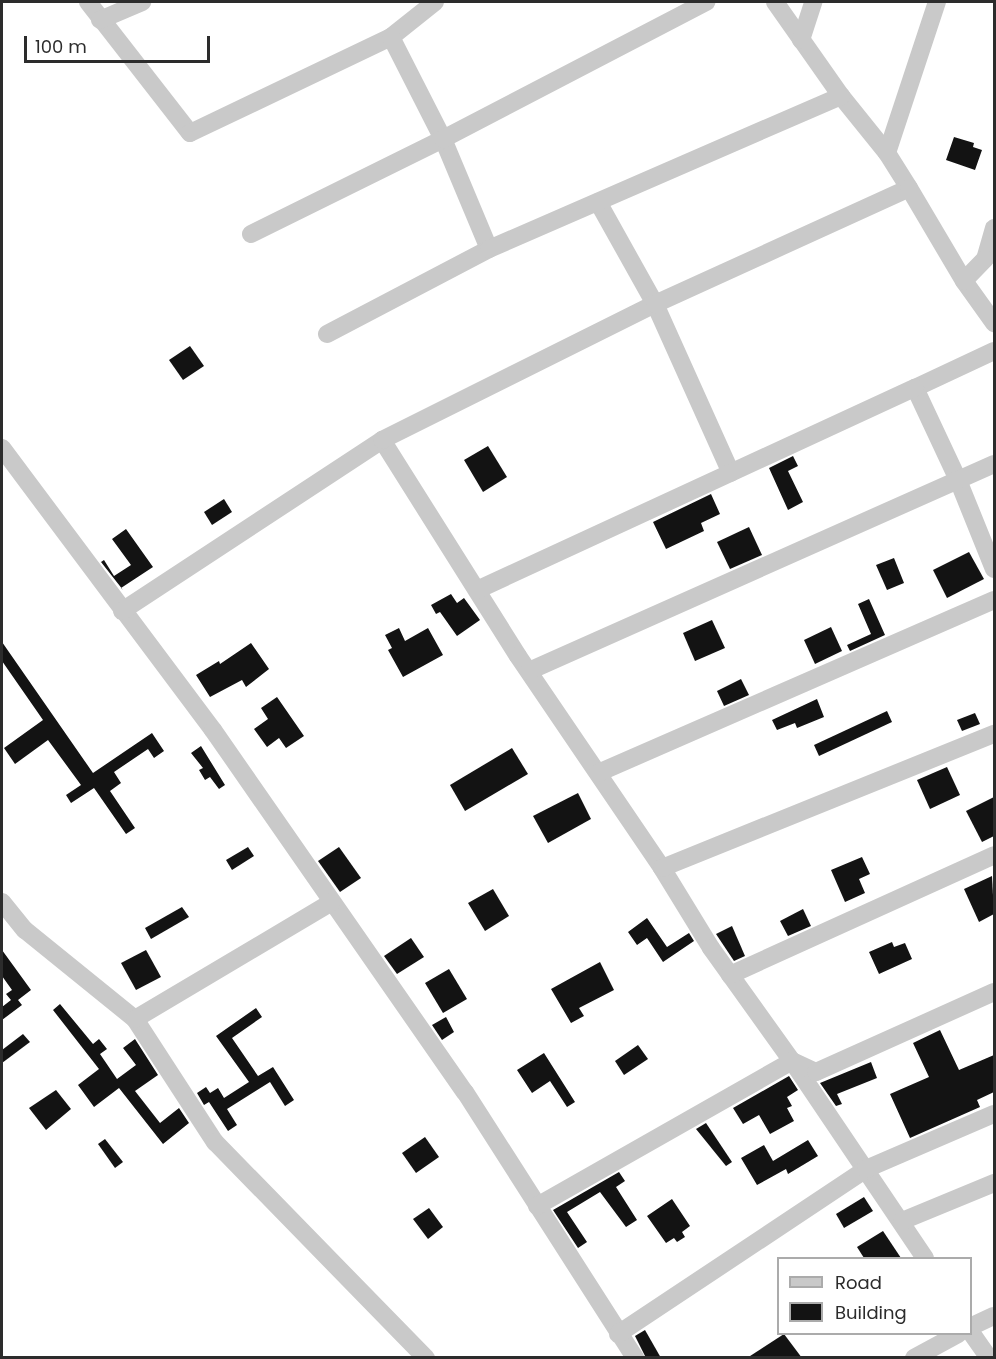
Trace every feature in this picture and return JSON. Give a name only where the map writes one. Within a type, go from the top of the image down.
[{"type":"street","points":[[88,2],[190,133],[391,37],[436,2]]},
{"type":"street","points":[[100,20],[142,2]]},
{"type":"street","points":[[250,234],[443,139],[706,2]]},
{"type":"street","points":[[775,2],[840,96],[886,153],[964,281],[994,323]]},
{"type":"street","points":[[801,40],[813,2]]},
{"type":"street","points":[[886,153],[937,2]]},
{"type":"street","points":[[391,37],[443,139],[489,249]]},
{"type":"street","points":[[327,334],[489,249],[840,96]]},
{"type":"street","points":[[122,611],[382,440],[655,304],[909,188]]},
{"type":"street","points":[[598,202],[655,304],[731,473]]},
{"type":"street","points":[[964,281],[985,258],[994,228]]},
{"type":"street","points":[[477,590],[994,351]]},
{"type":"street","points":[[915,388],[958,480],[994,569]]},
{"type":"street","points":[[382,440],[529,671],[662,868],[730,975],[792,1061],[924,1257]]},
{"type":"street","points":[[2,448],[213,730],[465,1092],[635,1358]]},
{"type":"street","points":[[529,671],[994,464]]},
{"type":"street","points":[[597,773],[994,600]]},
{"type":"street","points":[[662,868],[994,734]]},
{"type":"street","points":[[730,975],[994,855]]},
{"type":"street","points":[[2,902],[25,930],[135,1019],[215,1142],[426,1358]]},
{"type":"street","points":[[135,1019],[332,902]]},
{"type":"street","points":[[792,1061],[816,1072],[994,992]]},
{"type":"street","points":[[537,1206],[792,1061]]},
{"type":"street","points":[[618,1334],[866,1169],[994,1114]]},
{"type":"street","points":[[902,1221],[994,1183]]},
{"type":"street","points":[[972,1328],[994,1316]]},
{"type":"street","points":[[972,1332],[989,1358]]},
{"type":"street","points":[[914,1358],[956,1335]]},
{"type":"building","points":[[954,137],[974,143],[973,147],[982,150],[975,170],[946,160]]},
{"type":"building","points":[[190,346],[204,366],[183,380],[169,360]]},
{"type":"building","points":[[488,446],[507,477],[483,492],[464,460]]},
{"type":"building","points":[[793,456],[798,466],[788,471],[803,502],[788,510],[769,468]]},
{"type":"building","points":[[711,494],[720,514],[701,523],[704,531],[666,549],[653,522]]},
{"type":"building","points":[[224,499],[232,512],[212,525],[204,512]]},
{"type":"building","points":[[749,527],[762,555],[730,569],[717,542]]},
{"type":"building","points":[[126,529],[153,567],[121,588],[101,562],[104,560],[114,576],[131,565],[112,539]]},
{"type":"building","points":[[969,552],[984,579],[947,598],[933,570]]},
{"type":"building","points":[[894,558],[904,583],[887,590],[876,565]]},
{"type":"building","points":[[451,594],[457,603],[464,598],[480,620],[457,636],[440,612],[436,614],[431,605]]},
{"type":"building","points":[[869,599],[885,635],[850,651],[847,645],[871,634],[858,604]]},
{"type":"building","points":[[712,620],[725,648],[695,661],[683,633]]},
{"type":"building","points":[[831,627],[842,651],[815,664],[804,640]]},
{"type":"building","points":[[399,628],[405,641],[428,628],[443,655],[403,677],[388,650],[392,648],[385,635]]},
{"type":"building","points":[[2,642],[93,773],[152,733],[164,751],[154,758],[148,749],[114,772],[121,783],[110,791],[135,828],[126,834],[94,788],[71,803],[66,795],[81,785],[48,740],[15,764],[4,748],[43,720],[2,661]]},
{"type":"building","points":[[251,643],[269,669],[246,687],[242,680],[210,697],[196,675],[219,661],[220,664]]},
{"type":"building","points":[[741,679],[749,695],[724,706],[717,691]]},
{"type":"building","points":[[277,697],[304,736],[286,748],[279,738],[267,747],[254,729],[268,719],[261,708]]},
{"type":"building","points":[[817,699],[824,717],[797,728],[795,723],[777,730],[772,720]]},
{"type":"building","points":[[887,711],[892,722],[819,756],[814,745]]},
{"type":"building","points":[[975,713],[980,724],[962,731],[957,720]]},
{"type":"building","points":[[201,746],[225,785],[219,789],[210,777],[205,780],[199,770],[203,768],[191,753]]},
{"type":"building","points":[[512,748],[528,774],[465,811],[450,785]]},
{"type":"building","points":[[947,767],[960,795],[930,809],[917,780]]},
{"type":"building","points":[[578,793],[591,819],[548,843],[533,816]]},
{"type":"building","points":[[994,797],[994,836],[982,842],[966,811]]},
{"type":"building","points":[[248,847],[254,856],[232,870],[226,860]]},
{"type":"building","points":[[339,847],[361,878],[340,892],[318,861]]},
{"type":"building","points":[[862,857],[870,874],[859,879],[865,893],[845,902],[831,870]]},
{"type":"building","points":[[992,876],[994,914],[979,922],[964,889]]},
{"type":"building","points":[[493,889],[509,916],[485,931],[468,903]]},
{"type":"building","points":[[182,907],[189,917],[151,939],[145,928]]},
{"type":"building","points":[[803,909],[811,926],[788,936],[780,921]]},
{"type":"building","points":[[647,918],[667,947],[689,933],[694,941],[663,962],[647,938],[637,945],[628,932]]},
{"type":"building","points":[[732,926],[745,956],[734,961],[716,934]]},
{"type":"building","points":[[411,938],[424,957],[397,974],[384,956]]},
{"type":"building","points":[[892,942],[894,947],[905,943],[912,959],[879,974],[869,952]]},
{"type":"building","points":[[2,950],[31,990],[18,1000],[22,1005],[2,1020],[2,1007],[11,1000],[6,994],[12,990],[2,976]]},
{"type":"building","points":[[146,950],[161,977],[136,990],[121,963]]},
{"type":"building","points":[[600,962],[614,990],[579,1008],[584,1016],[571,1023],[551,989]]},
{"type":"building","points":[[449,969],[467,999],[443,1013],[425,983]]},
{"type":"building","points":[[60,1004],[93,1044],[99,1039],[107,1049],[100,1054],[117,1079],[136,1065],[123,1048],[135,1039],[158,1075],[135,1091],[160,1123],[179,1108],[189,1123],[163,1144],[119,1088],[94,1107],[78,1085],[99,1069],[53,1010]]},
{"type":"building","points":[[256,1008],[262,1017],[232,1038],[258,1076],[273,1067],[294,1100],[285,1106],[270,1082],[227,1109],[237,1125],[228,1131],[209,1102],[204,1105],[197,1093],[206,1087],[210,1093],[218,1088],[224,1098],[249,1082],[216,1036]]},
{"type":"building","points":[[446,1017],[454,1032],[442,1040],[432,1025]]},
{"type":"building","points":[[940,1030],[959,1070],[994,1055],[994,1092],[977,1100],[980,1107],[910,1138],[890,1094],[929,1077],[913,1043]]},
{"type":"building","points":[[23,1034],[30,1042],[2,1063],[2,1050]]},
{"type":"building","points":[[638,1045],[648,1059],[624,1075],[615,1061]]},
{"type":"building","points":[[544,1053],[575,1102],[567,1107],[550,1081],[532,1093],[517,1070]]},
{"type":"building","points":[[871,1062],[877,1078],[837,1094],[842,1104],[836,1106],[820,1083]]},
{"type":"building","points":[[789,1076],[798,1090],[787,1097],[792,1106],[787,1108],[794,1121],[770,1134],[759,1115],[743,1124],[733,1108]]},
{"type":"building","points":[[56,1090],[71,1109],[46,1130],[29,1108]]},
{"type":"building","points":[[706,1123],[732,1162],[726,1166],[696,1129]]},
{"type":"building","points":[[425,1137],[439,1157],[416,1173],[402,1153]]},
{"type":"building","points":[[105,1139],[123,1162],[115,1168],[98,1144]]},
{"type":"building","points":[[808,1140],[818,1156],[788,1174],[786,1169],[757,1185],[741,1158],[764,1145],[773,1161]]},
{"type":"building","points":[[619,1172],[625,1181],[616,1187],[637,1220],[626,1227],[600,1192],[567,1212],[587,1242],[578,1248],[553,1210]]},
{"type":"building","points":[[864,1197],[873,1211],[844,1228],[836,1214]]},
{"type":"building","points":[[672,1199],[690,1226],[682,1232],[685,1237],[677,1242],[674,1238],[666,1243],[647,1216]]},
{"type":"building","points":[[429,1208],[443,1227],[428,1239],[413,1219]]},
{"type":"building","points":[[883,1231],[900,1257],[863,1257],[857,1247]]},
{"type":"building","points":[[645,1330],[661,1358],[646,1358],[635,1336]]},
{"type":"building","points":[[785,1335],[802,1358],[747,1358]]}]
